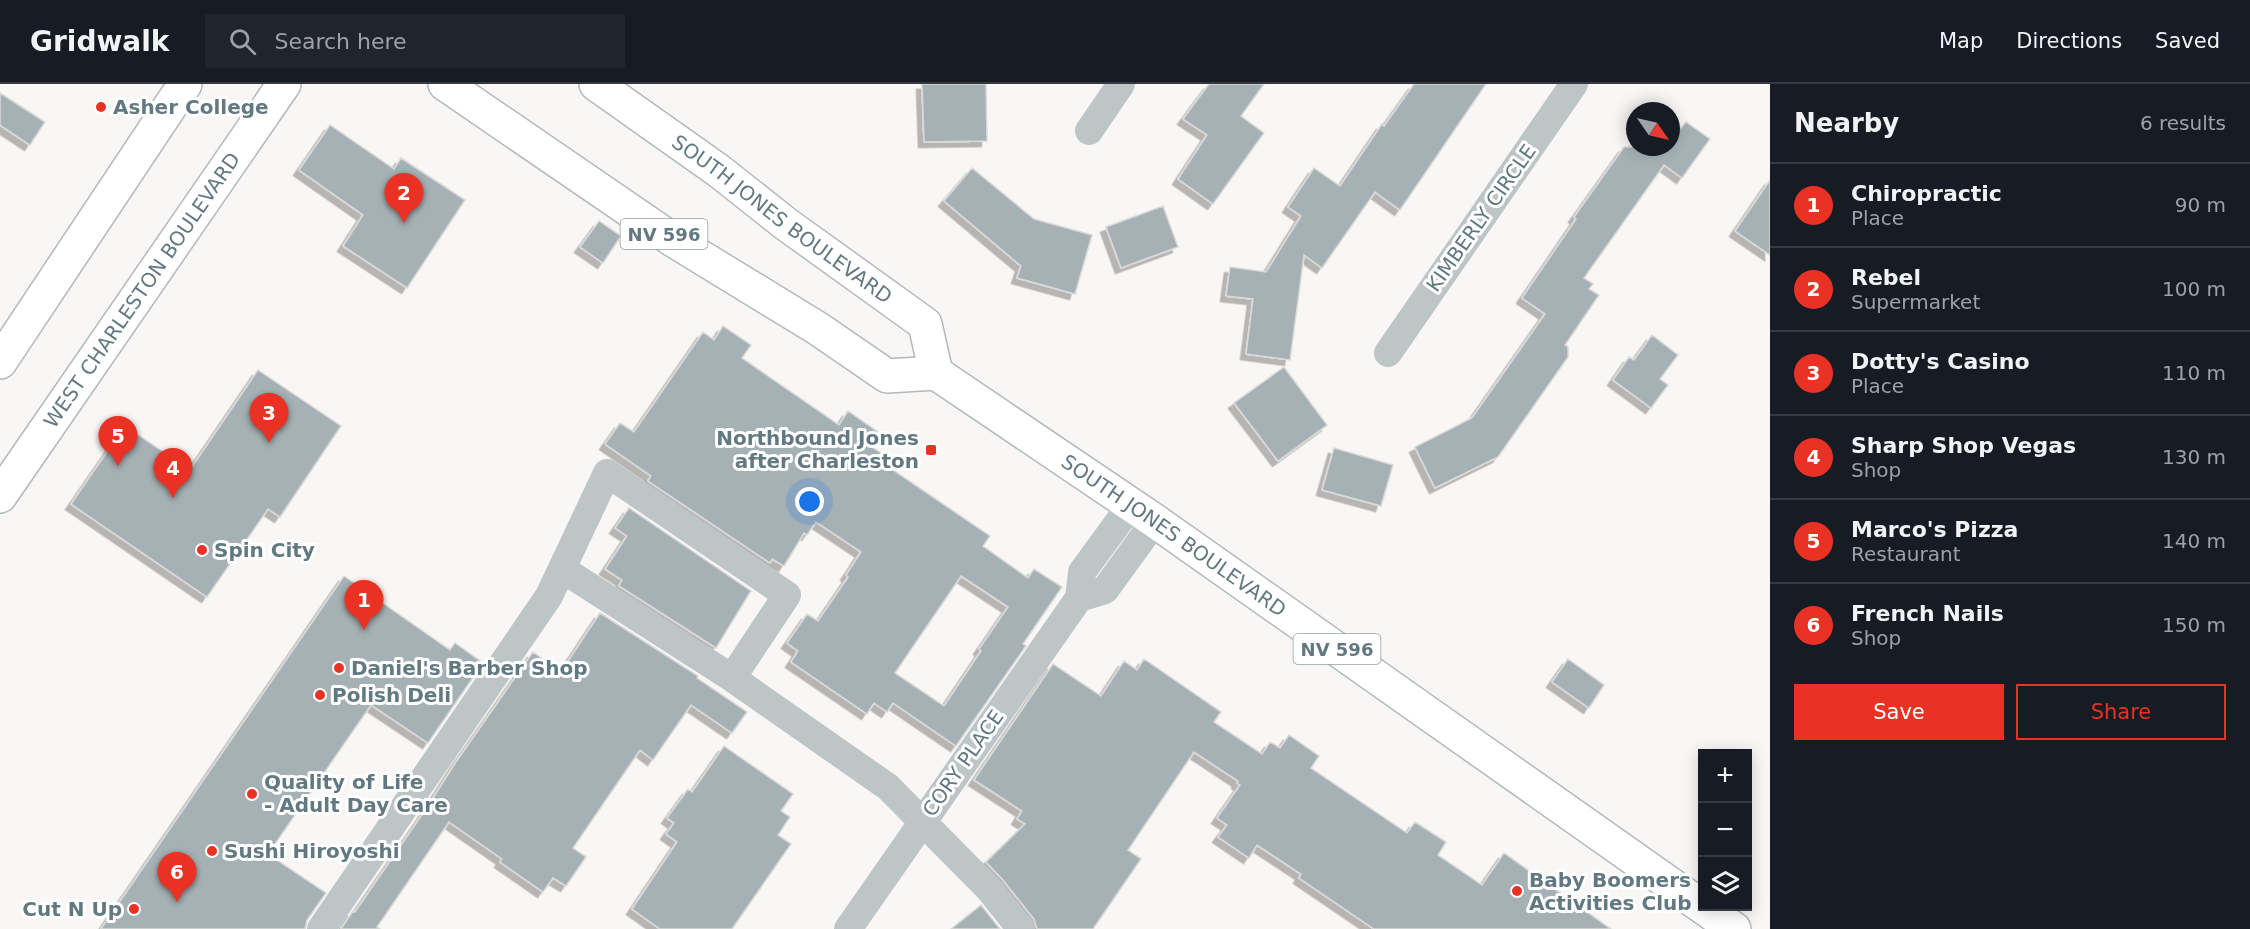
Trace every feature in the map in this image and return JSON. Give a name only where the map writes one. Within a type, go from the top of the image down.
[{"type":"main road","points":[[0,362],[184,84]]},
{"type":"main road","name":"WEST CHARLESTON BOULEVARD","points":[[0,496],[284,84]]},
{"type":"main road","name":"NV 596","points":[[445,84],[673,240],[818,328],[887,376],[936,373]]},
{"type":"main road","name":"SOUTH JONES BOULEVARD","points":[[596,84],[719,171],[786,224],[925,324],[936,373],[1143,513],[1734,929]]},
{"type":"street","points":[[1089,131],[1121,84]]},
{"type":"street","name":"KIMBERLY CIRCLE","points":[[1388,353],[1574,84]]},
{"type":"street","points":[[321,929],[549,596],[607,473],[787,595],[732,678]]},
{"type":"street","name":"CORY PLACE","points":[[848,929],[1078,598],[1105,590],[1143,513]]},
{"type":"street","points":[[562,569],[732,678],[888,787],[990,891],[1021,929]]},
{"type":"building","points":[[922,84],[986,84],[987,141],[924,142]]},
{"type":"building","points":[[1209,84],[1264,84],[1241,116],[1264,133],[1213,204],[1178,179],[1207,135],[1183,119]]},
{"type":"building","points":[[1414,84],[1486,84],[1400,210],[1375,192],[1322,268],[1304,255],[1290,360],[1246,354],[1253,299],[1226,296],[1230,267],[1266,272],[1301,216],[1288,207],[1314,168],[1340,186],[1382,124],[1384,126]]},
{"type":"building","points":[[0,93],[45,122],[30,145],[0,125]]},
{"type":"building","points":[[1686,122],[1710,139],[1682,178],[1664,165],[1584,278],[1593,284],[1589,289],[1599,295],[1565,345],[1568,347],[1568,357],[1498,457],[1435,488],[1415,447],[1472,418],[1545,314],[1522,298],[1576,219],[1574,217],[1626,147],[1626,156],[1680,156],[1680,127]]},
{"type":"building","points":[[330,125],[394,169],[401,158],[465,200],[407,288],[343,246],[363,215],[299,170]]},
{"type":"building","points":[[972,168],[1034,219],[1092,235],[1075,294],[1017,278],[1021,266],[944,201]]},
{"type":"building","points":[[1770,180],[1770,255],[1735,231]]},
{"type":"building","points":[[1163,206],[1178,247],[1121,268],[1106,227]]},
{"type":"building","points":[[599,221],[621,236],[603,263],[580,247]]},
{"type":"building","points":[[723,326],[751,345],[742,358],[839,425],[848,411],[878,432],[869,445],[881,453],[877,459],[990,536],[983,546],[1028,578],[1034,569],[1062,587],[1023,644],[1026,646],[956,746],[893,703],[887,712],[874,703],[867,714],[791,662],[798,651],[787,643],[807,614],[818,621],[848,577],[846,575],[861,552],[816,522],[807,535],[804,533],[784,566],[772,559],[770,563],[648,481],[651,476],[605,444],[620,423],[634,432],[703,332],[714,340]],"holes":[[[961,576],[1008,607],[944,706],[895,673]]]},
{"type":"building","points":[[1652,335],[1678,355],[1660,379],[1668,385],[1651,408],[1613,380],[1629,357],[1634,360]]},
{"type":"building","points":[[1284,367],[1327,425],[1278,461],[1234,403]]},
{"type":"building","points":[[258,370],[341,426],[280,517],[268,509],[207,597],[71,504],[125,426],[190,470]]},
{"type":"building","points":[[1334,448],[1393,465],[1381,506],[1322,490]]},
{"type":"building","points":[[629,508],[751,591],[716,648],[619,586],[622,580],[605,569],[627,536],[615,528]]},
{"type":"building","points":[[344,576],[450,650],[455,643],[483,663],[428,743],[371,705],[268,854],[326,893],[307,920],[305,929],[101,929]]},
{"type":"building","points":[[600,613],[698,676],[697,678],[747,712],[732,733],[691,705],[653,760],[640,750],[573,848],[586,857],[566,886],[553,878],[543,892],[500,862],[502,859],[449,822],[377,927],[380,929],[341,929],[353,911],[355,912],[533,652],[561,672]]},
{"type":"building","points":[[1144,659],[1221,712],[1214,722],[1262,754],[1270,742],[1280,748],[1289,735],[1319,756],[1311,768],[1407,833],[1415,822],[1446,842],[1438,855],[1482,885],[1504,853],[1611,929],[1374,929],[1299,878],[1301,874],[1257,845],[1249,858],[1218,837],[1227,825],[1217,818],[1240,785],[1238,781],[1194,752],[1128,850],[1141,859],[1093,929],[1037,929],[1034,919],[986,862],[1025,824],[1017,819],[1022,811],[974,780],[1053,664],[1101,696],[1124,661],[1137,670]]},
{"type":"building","points":[[1568,659],[1604,685],[1589,708],[1552,682]]},
{"type":"building","points":[[724,746],[793,794],[781,811],[790,817],[778,835],[791,844],[732,929],[660,929],[632,909],[677,842],[666,834],[674,823],[667,818],[688,789],[692,792]]},
{"type":"building","points":[[981,905],[1000,929],[951,929]]},
{"type":"place","name":"Asher College","points":[[101,107]]},
{"type":"place","name":"Rebel","points":[[404,223]]},
{"type":"place","name":"Dotty's Casino","points":[[269,443]]},
{"type":"place","name":"Northbound Jones after Charleston","points":[[931,450]]},
{"type":"place","name":"Marco's Pizza","points":[[118,466]]},
{"type":"place","name":"Sharp Shop Vegas","points":[[173,498]]},
{"type":"place","name":"Spin City","points":[[202,550]]},
{"type":"place","name":"Chiropractic","points":[[364,630]]},
{"type":"place","name":"Daniel's Barber Shop","points":[[339,668]]},
{"type":"place","name":"Polish Deli","points":[[320,695]]},
{"type":"place","name":"Quality of Life - Adult Day Care","points":[[252,794]]},
{"type":"place","name":"Sushi Hiroyoshi","points":[[212,851]]},
{"type":"place","name":"Baby Boomers Activities Club","points":[[1517,891]]},
{"type":"place","name":"French Nails","points":[[177,902]]},
{"type":"place","name":"Cut N Up","points":[[134,909]]}]
